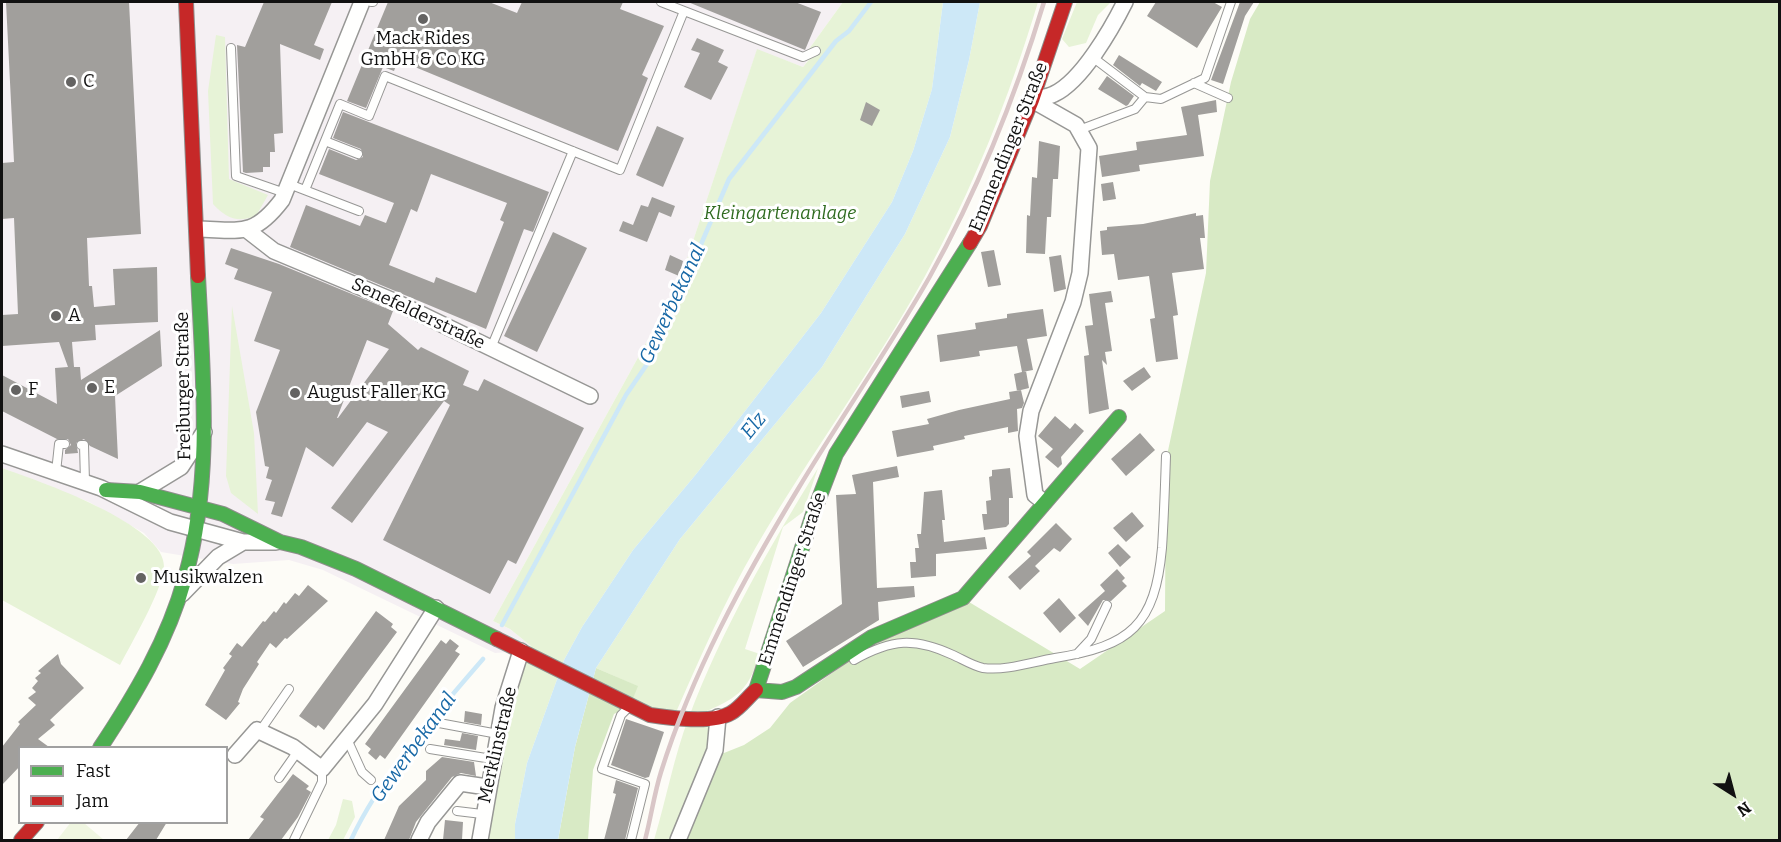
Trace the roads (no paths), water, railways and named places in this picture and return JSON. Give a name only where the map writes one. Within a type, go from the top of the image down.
[{"type":"street","name":"Freiburger Straße","points":[[101,746],[131,702],[155,658],[180,596],[200,509],[204,432],[186,2]]},
{"type":"street","points":[[197,229],[247,230],[261,224],[287,188],[362,2]]},
{"type":"street","name":"Emmendinger Straße","points":[[106,490],[140,492],[223,514],[280,542],[301,547],[356,569],[650,715],[673,719],[718,717],[731,713],[756,690],[813,513],[836,454],[980,226],[1032,100],[1065,2]]},
{"type":"street","points":[[1032,100],[1054,94],[1074,79],[1114,25],[1125,2]]},
{"type":"street","points":[[1032,100],[1076,125],[1089,148],[1080,273],[1073,302],[1031,411],[1027,436],[1035,495],[1044,502]]},
{"type":"street","name":"Senefelderstraße","points":[[247,230],[274,250],[396,302],[590,396]]},
{"type":"street","points":[[756,690],[782,692],[796,687],[872,637],[963,598],[1044,502],[1113,428],[1119,417]]},
{"type":"street","points":[[140,492],[181,467],[204,432]]},
{"type":"street","name":"Emmendinger Straße","points":[[2,454],[106,490],[141,510],[196,531],[243,542],[280,542]]},
{"type":"street","points":[[180,596],[218,557],[243,542]]},
{"type":"street","points":[[235,755],[258,731],[298,751],[322,769],[347,740],[406,658],[436,608]]},
{"type":"street","name":"Merklinstraße","points":[[480,840],[482,814],[498,734],[529,654]]},
{"type":"street","points":[[678,840],[715,750],[718,717]]},
{"type":"street","points":[[419,840],[428,822],[460,783],[487,788]]},
{"type":"street","points":[[21,840],[35,824]]},
{"type":"lane","points":[[662,2],[803,57],[813,52]]},
{"type":"lane","points":[[1090,56],[1145,97],[1161,99],[1205,78],[1231,2]]},
{"type":"lane","points":[[305,190],[340,104],[369,116],[385,76],[620,170],[684,10]]},
{"type":"lane","points":[[231,48],[236,176],[305,190],[359,212]]},
{"type":"lane","points":[[1194,83],[1228,98]]},
{"type":"lane","points":[[1079,130],[1135,109],[1145,97]]},
{"type":"lane","points":[[325,141],[358,154]]},
{"type":"lane","points":[[491,348],[573,151]]},
{"type":"lane","points":[[56,472],[59,444],[65,444]]},
{"type":"lane","points":[[81,445],[84,445],[85,482]]},
{"type":"lane","points":[[822,669],[842,668],[874,649],[906,641],[930,644],[982,668],[1009,667],[1077,654],[1113,643],[1135,628],[1149,612],[1159,581],[1166,456]]},
{"type":"lane","points":[[1077,654],[1091,639],[1107,605]]},
{"type":"lane","points":[[258,731],[290,688]]},
{"type":"lane","points":[[628,705],[621,715],[615,742],[602,769],[645,784],[631,840]]},
{"type":"lane","points":[[439,723],[498,734]]},
{"type":"lane","points":[[347,740],[362,772],[371,780]]},
{"type":"lane","points":[[430,748],[492,759]]},
{"type":"lane","points":[[279,778],[298,751]]},
{"type":"lane","points":[[294,840],[322,782],[322,769]]},
{"type":"lane","points":[[457,812],[482,814]]},
{"type":"water","name":"Elz","points":[[943,2],[980,2],[969,60],[950,137],[905,234],[822,367],[680,539],[596,668],[575,747],[558,840],[515,840],[515,824],[527,763],[564,660],[582,627],[633,550],[697,473],[821,313],[892,202],[913,151],[932,89]]},
{"type":"waterway","name":"Gewerbekanal","points":[[502,625],[626,395],[654,354],[729,179],[836,41],[849,31],[871,2]]},
{"type":"waterway","name":"Gewerbekanal","points":[[351,840],[363,816],[393,769],[483,659]]},
{"type":"railway","points":[[645,840],[661,772],[704,662],[739,592],[778,523],[897,332],[947,245],[1008,108],[1044,2]]},
{"type":"place","name":"Mack Rides GmbH & Co KG","points":[[423,19]]},
{"type":"place","name":"C","points":[[71,82]]},
{"type":"place","name":"A","points":[[56,316]]},
{"type":"place","name":"E","points":[[92,388]]},
{"type":"place","name":"F","points":[[16,390]]},
{"type":"place","name":"August Faller KG","points":[[295,393]]},
{"type":"place","name":"Musikwalzen","points":[[141,578]]},
{"type":"park label","name":"Kleingartenanlage","points":[[780,214]]}]
